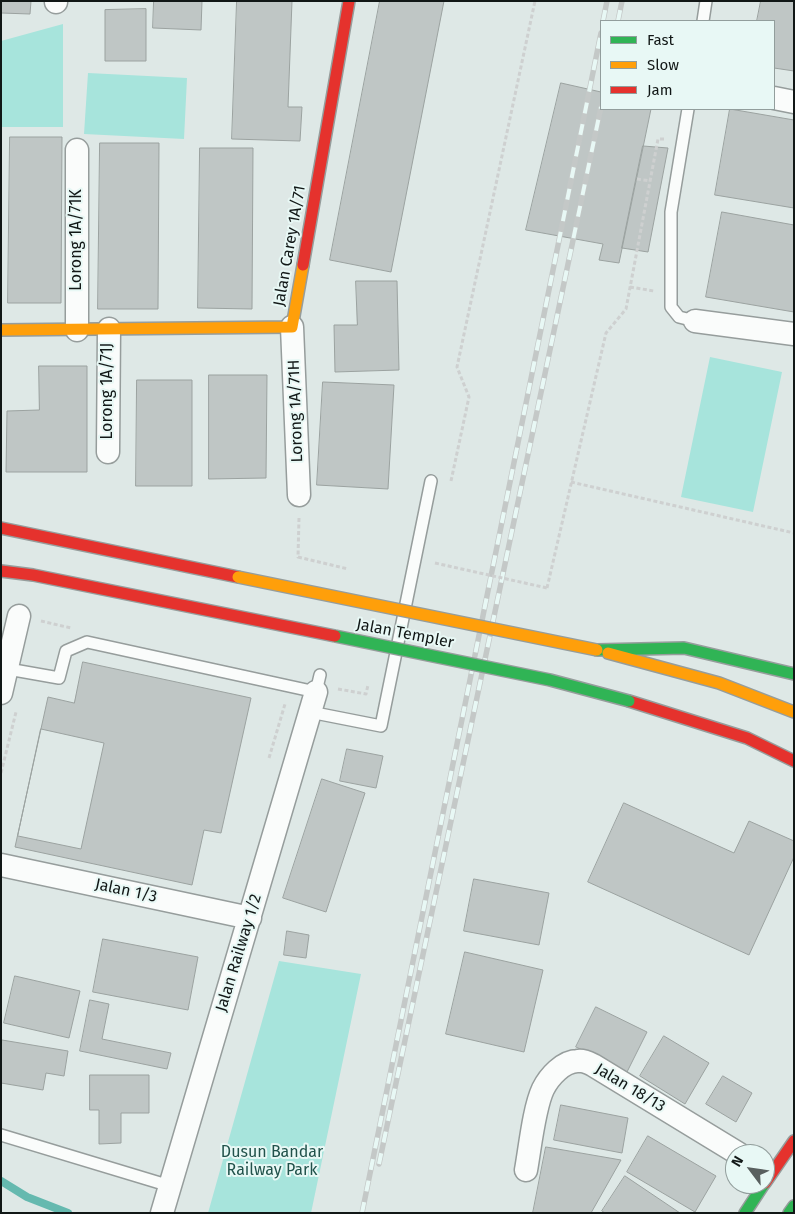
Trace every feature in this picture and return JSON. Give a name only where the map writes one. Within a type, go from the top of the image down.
[{"type":"main road","name":"Jalan Carey 1A/71","points":[[1,330],[292,327],[349,1]]},
{"type":"main road","name":"Jalan Templer","points":[[1,528],[597,650],[719,684],[794,712]]},
{"type":"main road","name":"Jalan Templer","points":[[1,571],[53,579],[550,680],[629,700],[747,738],[794,761]]},
{"type":"main road","points":[[597,650],[684,648],[794,674]]},
{"type":"main road","points":[[775,1166],[794,1142]]},
{"type":"main road","points":[[745,1213],[756,1194]]},
{"type":"main road","points":[[790,1213],[794,1206]]},
{"type":"street","points":[[775,98],[794,102]]},
{"type":"street","name":"Lorong 1A/71K","points":[[77,330],[78,150]]},
{"type":"street","points":[[695,321],[794,334]]},
{"type":"street","name":"Lorong 1A/71H","points":[[292,327],[299,496]]},
{"type":"street","name":"Lorong 1A/71J","points":[[108,452],[109,329]]},
{"type":"street","points":[[1,693],[19,616]]},
{"type":"street","name":"Jalan Railway 1/2","points":[[162,1213],[315,693]]},
{"type":"street","name":"Jalan 1/3","points":[[1,865],[250,918]]},
{"type":"street","name":"Jalan 18/13","points":[[526,1170],[543,1090],[552,1075],[564,1066],[578,1060],[593,1065],[725,1145]]},
{"type":"lane","points":[[703,20],[706,1]]},
{"type":"lane","points":[[688,110],[671,212],[672,307],[679,317],[695,321]]},
{"type":"lane","points":[[8,669],[59,678],[66,651],[87,642],[315,693],[381,726],[431,481]]},
{"type":"lane","points":[[1,1135],[170,1186]]},
{"type":"path","points":[[431,481],[450,485],[468,396],[457,367],[535,1]]},
{"type":"path","points":[[435,563],[547,588],[606,333],[626,309],[658,138],[682,142]]},
{"type":"path","points":[[636,179],[650,181]]},
{"type":"path","points":[[571,482],[794,533]]},
{"type":"path","points":[[299,496],[298,557],[348,569]]},
{"type":"path","points":[[348,691],[366,694],[368,685]]},
{"type":"path","points":[[268,760],[290,686]]},
{"type":"path","points":[[1,773],[16,711]]},
{"type":"green space","points":[[63,24],[63,127],[1,127],[1,41]]},
{"type":"green space","points":[[88,73],[187,78],[184,139],[84,134]]},
{"type":"green space","points":[[710,357],[782,372],[753,512],[681,497]]},
{"type":"green space","name":"Dusun Bandar Railway Park","points":[[279,961],[361,974],[311,1213],[208,1213]]},
{"type":"building","points":[[1,1],[31,1],[30,14],[1,13]]},
{"type":"building","points":[[154,1],[202,1],[201,30],[153,28]]},
{"type":"building","points":[[237,1],[292,1],[288,107],[302,107],[300,141],[232,139]]},
{"type":"building","points":[[380,1],[444,1],[391,272],[330,260]]},
{"type":"building","points":[[761,1],[794,1],[794,71],[775,68],[775,20],[757,20]]},
{"type":"building","points":[[146,9],[146,61],[105,61],[105,10]]},
{"type":"building","points":[[561,83],[600,92],[600,110],[651,110],[619,263],[599,260],[603,244],[526,230]]},
{"type":"building","points":[[730,110],[794,120],[794,208],[715,195]]},
{"type":"building","points":[[10,137],[62,137],[61,303],[8,303]]},
{"type":"building","points":[[100,143],[159,143],[158,309],[98,309]]},
{"type":"building","points":[[643,146],[668,148],[648,252],[622,248]]},
{"type":"building","points":[[200,148],[253,148],[252,309],[198,308]]},
{"type":"building","points":[[722,212],[794,225],[794,312],[706,297]]},
{"type":"building","points":[[356,281],[397,281],[399,370],[335,372],[334,325],[357,325]]},
{"type":"building","points":[[39,366],[87,366],[87,472],[6,472],[7,411],[39,410]]},
{"type":"building","points":[[209,375],[267,375],[266,478],[209,479]]},
{"type":"building","points":[[137,380],[192,380],[192,486],[136,486]]},
{"type":"building","points":[[323,382],[394,385],[388,489],[317,485]]},
{"type":"building","points":[[83,662],[251,698],[221,833],[204,830],[192,885],[15,847],[48,697],[74,703]]},
{"type":"building","points":[[41,729],[104,743],[81,849],[18,836]]},
{"type":"building","points":[[347,749],[383,756],[376,788],[340,781]]},
{"type":"building","points":[[322,779],[365,793],[326,912],[283,898]]},
{"type":"building","points":[[624,803],[734,853],[749,821],[794,841],[794,857],[749,955],[588,882]]},
{"type":"building","points":[[474,879],[549,893],[539,945],[464,931]]},
{"type":"building","points":[[287,931],[309,935],[306,958],[284,955]]},
{"type":"building","points":[[103,939],[198,957],[188,1010],[93,992]]},
{"type":"building","points":[[465,952],[543,970],[524,1052],[446,1034]]},
{"type":"building","points":[[15,976],[80,991],[69,1038],[4,1023]]},
{"type":"building","points":[[90,1000],[109,1004],[102,1039],[171,1053],[167,1069],[80,1051]]},
{"type":"building","points":[[596,1007],[647,1032],[627,1072],[576,1047]]},
{"type":"building","points":[[664,1036],[709,1063],[685,1104],[640,1076]]},
{"type":"building","points":[[2,1040],[68,1051],[64,1076],[46,1073],[43,1090],[1,1083]]},
{"type":"building","points":[[90,1075],[149,1075],[149,1113],[121,1113],[121,1143],[99,1144],[99,1110],[90,1110]]},
{"type":"building","points":[[723,1076],[752,1093],[736,1122],[706,1104]]},
{"type":"building","points":[[561,1105],[628,1118],[622,1153],[554,1140]]},
{"type":"building","points":[[648,1136],[716,1176],[695,1212],[627,1172]]},
{"type":"building","points":[[546,1147],[621,1160],[591,1213],[533,1213]]},
{"type":"building","points":[[625,1176],[680,1213],[605,1213],[602,1211]]},
{"type":"waterway","points":[[1,1181],[27,1197],[68,1213]]},
{"type":"railway","points":[[603,20],[607,1]]},
{"type":"railway","points":[[618,20],[622,1]]},
{"type":"railway","points":[[362,1213],[600,38]]},
{"type":"railway","points":[[379,1164],[600,110]]},
{"type":"traffic: fast","points":[[335,636],[550,680],[629,701]]},
{"type":"traffic: fast","points":[[597,650],[684,648],[794,674]]},
{"type":"traffic: fast","points":[[745,1213],[757,1194]]},
{"type":"traffic: fast","points":[[789,1213],[794,1206]]},
{"type":"traffic: slow","points":[[1,330],[292,327],[303,265]]},
{"type":"traffic: slow","points":[[238,577],[597,650]]},
{"type":"traffic: slow","points":[[608,653],[719,683],[794,712]]},
{"type":"traffic: jam","points":[[303,265],[349,1]]},
{"type":"traffic: jam","points":[[1,528],[238,577]]},
{"type":"traffic: jam","points":[[1,571],[33,575],[335,636]]},
{"type":"traffic: jam","points":[[629,701],[747,738],[794,761]]},
{"type":"traffic: jam","points":[[775,1169],[794,1141]]}]
